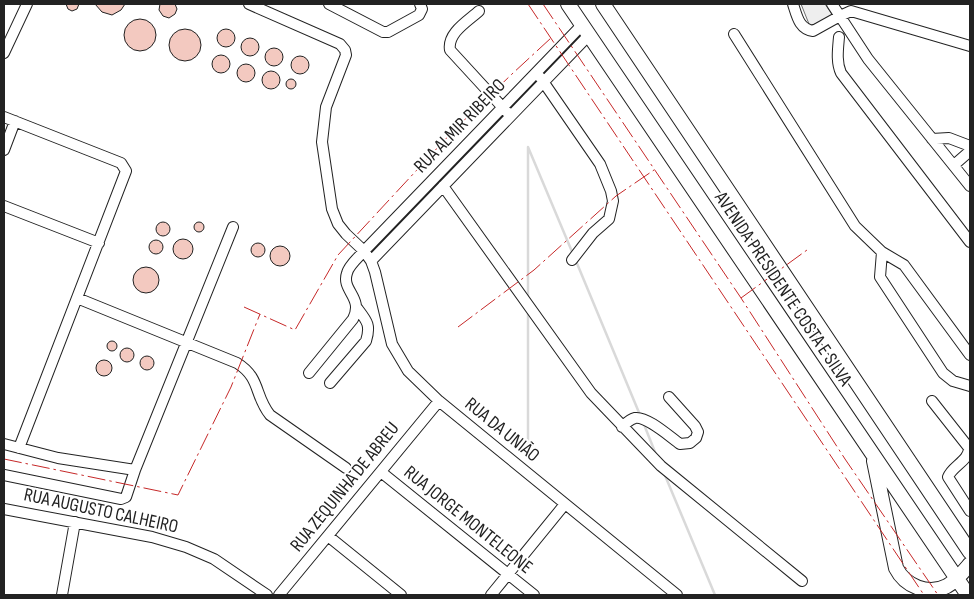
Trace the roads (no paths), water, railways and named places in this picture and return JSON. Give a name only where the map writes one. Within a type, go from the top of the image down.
[{"type":"highway","name":"AVENIDA PRESIDENTE COSTA E SILVA","points":[[568,4],[968,595]]},
{"type":"highway","name":"AVENIDA PRESIDENTE COSTA E SILVA","points":[[602,4],[970,552]]},
{"type":"highway","points":[[872,454],[896,568],[903,579],[916,587],[931,590],[944,587],[970,564]]},
{"type":"street","points":[[4,53],[27,4]]},
{"type":"street","name":"RUA DA UNIÃO","points":[[249,4],[340,44],[345,50],[346,56],[326,108],[322,142],[332,209],[338,224],[371,261],[392,344],[408,371],[439,401],[672,594]]},
{"type":"street","points":[[329,4],[383,32],[388,32],[419,16],[422,9],[420,4]]},
{"type":"street","points":[[793,4],[800,23],[813,32],[847,12],[856,12],[970,46]]},
{"type":"street","points":[[832,4],[868,59],[970,186]]},
{"type":"street","points":[[479,10],[453,34],[449,42],[450,50],[511,116]]},
{"type":"street","name":"RUA ALMIR RIBEIRO","points":[[357,308],[346,274],[364,251],[536,72],[585,30]]},
{"type":"street","name":"RUA ALMIR RIBEIRO","points":[[371,261],[544,82],[585,30]]},
{"type":"street","points":[[734,34],[855,226],[882,252],[904,265],[970,355]]},
{"type":"street","points":[[839,37],[838,67],[841,74],[970,242]]},
{"type":"street","points":[[536,72],[600,164],[613,201],[609,219],[593,233],[572,260]]},
{"type":"street","points":[[4,116],[121,163],[126,171],[19,448]]},
{"type":"street","points":[[4,150],[14,121]]},
{"type":"street","points":[[932,139],[949,138],[970,146]]},
{"type":"street","points":[[954,165],[970,152]]},
{"type":"street","points":[[443,186],[591,393],[661,466],[802,581]]},
{"type":"street","points":[[4,206],[99,243]]},
{"type":"street","points":[[4,475],[124,499],[128,494],[135,470],[185,342],[233,227]]},
{"type":"street","points":[[882,252],[880,276],[891,293],[944,373],[954,380],[970,386]]},
{"type":"street","points":[[77,298],[237,363],[251,374],[263,404],[270,415],[346,468]]},
{"type":"street","points":[[309,373],[353,319],[357,308]]},
{"type":"street","points":[[330,383],[366,341],[369,332],[368,324],[357,308]]},
{"type":"street","points":[[622,427],[634,418],[639,418],[655,426],[680,444],[690,443],[696,438],[698,432],[695,426],[669,398]]},
{"type":"street","name":"RUA ZEQUINHA DE ABREU","points":[[279,595],[439,401]]},
{"type":"street","points":[[932,401],[970,448],[968,454],[950,472],[948,477],[970,511]]},
{"type":"street","points":[[4,444],[58,458],[135,470]]},
{"type":"street","name":"RUA JORGE MONTELEONE","points":[[381,472],[534,595]]},
{"type":"street","points":[[491,595],[565,504]]},
{"type":"street","name":"RUA AUGUSTO CALHEIRO","points":[[4,509],[152,537],[186,547],[214,559],[267,595]]},
{"type":"street","points":[[62,595],[75,522]]},
{"type":"street","points":[[328,536],[401,595]]},
{"type":"waterway","points":[[528,298],[528,147],[573,254]]},
{"type":"waterway","points":[[576,261],[640,415]]},
{"type":"waterway","points":[[528,311],[528,447]]},
{"type":"waterway","points":[[643,422],[657,457]]},
{"type":"waterway","points":[[664,473],[715,595]]}]
